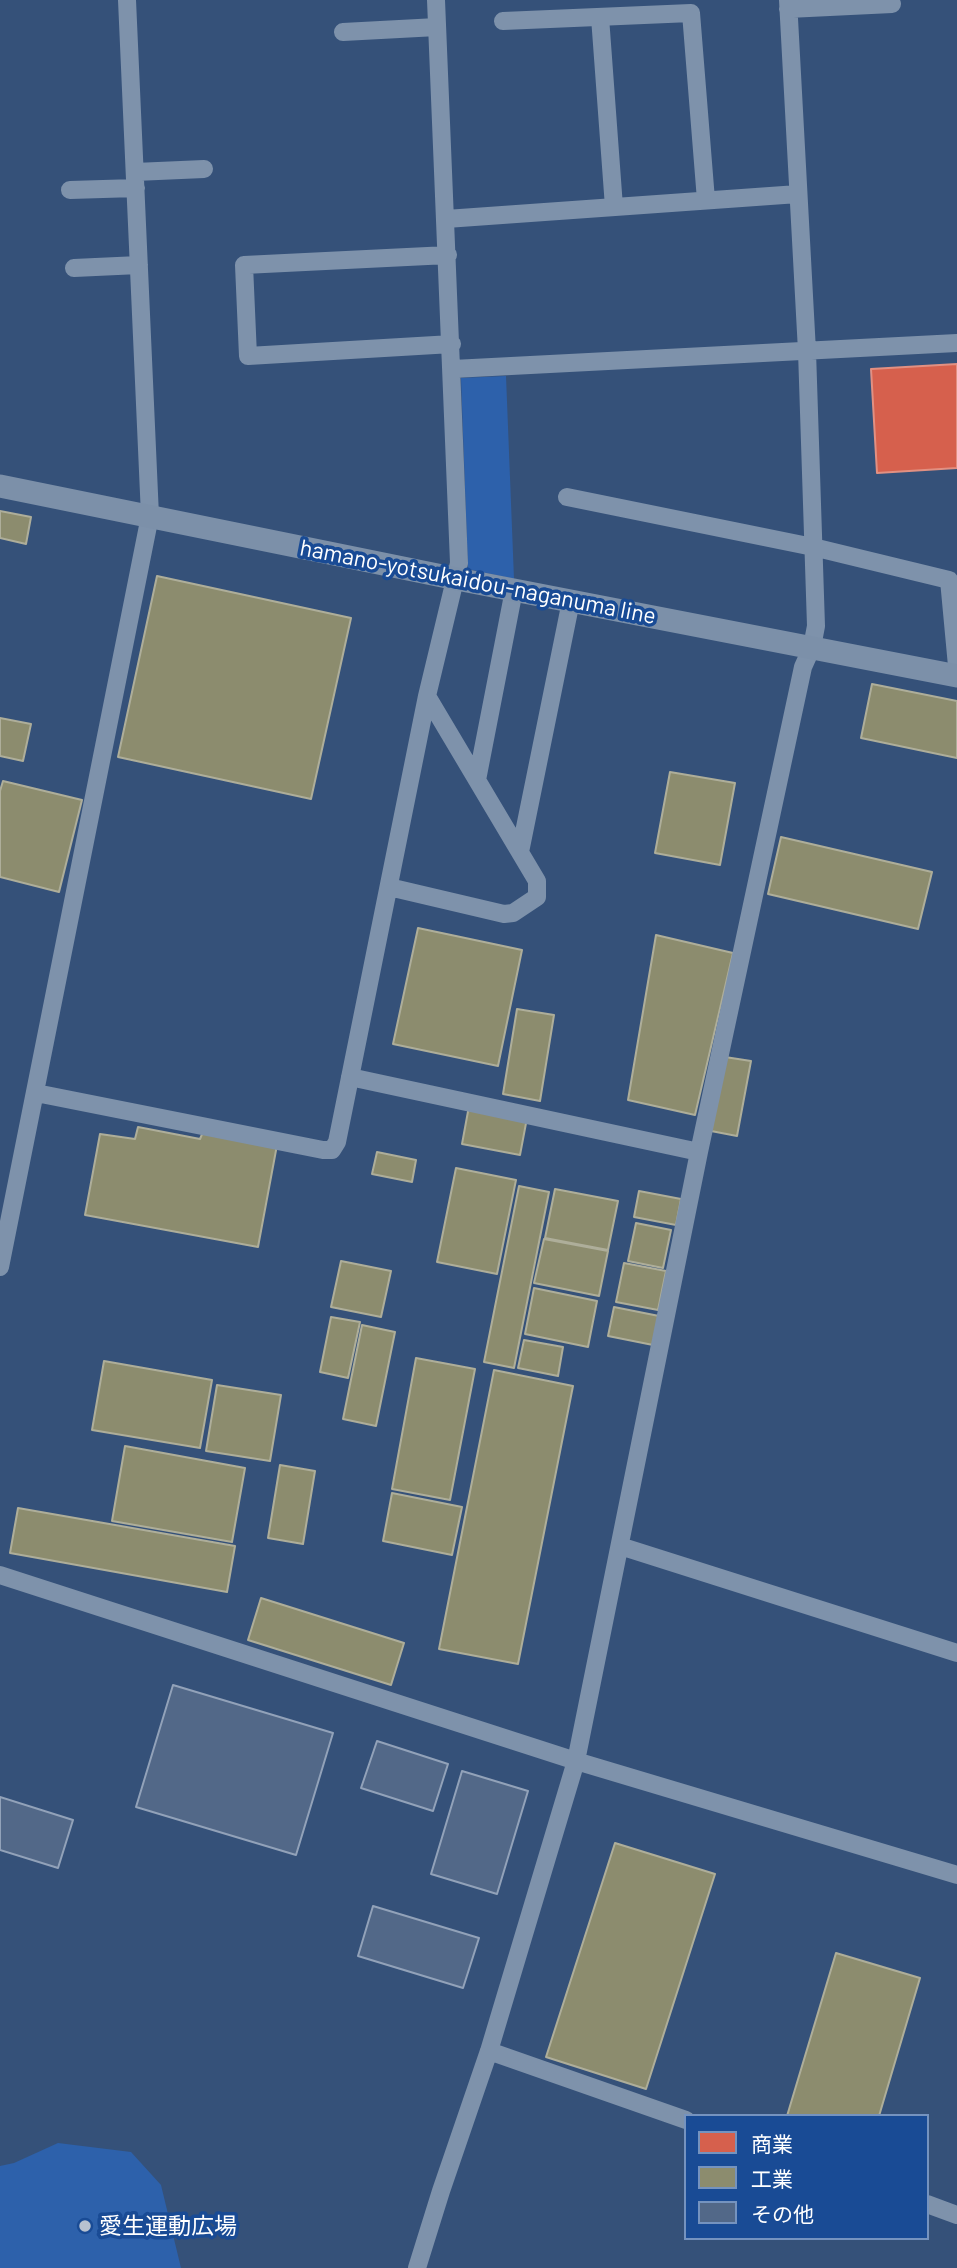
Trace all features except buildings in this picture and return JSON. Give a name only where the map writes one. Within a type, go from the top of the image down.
[{"type":"main road","name":"hamano-yotsukaidou-naganuma line","points":[[0,486],[957,677]]},
{"type":"street","points":[[0,1267],[150,516],[127,0]]},
{"type":"street","points":[[36,1093],[323,1150],[332,1150],[337,1142],[428,696],[459,563],[436,0]]},
{"type":"street","points":[[417,2268],[489,2051],[576,1761],[699,1152],[803,667],[812,647],[816,626],[807,351],[788,5],[892,4]]},
{"type":"street","points":[[503,21],[691,13],[706,200]]},
{"type":"street","points":[[600,17],[614,207]]},
{"type":"street","points":[[343,32],[437,27]]},
{"type":"street","points":[[70,190],[204,169]]},
{"type":"street","points":[[446,219],[798,194]]},
{"type":"street","points":[[448,255],[244,265],[248,356],[452,344]]},
{"type":"street","points":[[74,268],[139,265]]},
{"type":"street","points":[[453,369],[957,343]]},
{"type":"street","points":[[567,497],[813,547],[949,580],[957,666]]},
{"type":"street","points":[[477,780],[514,590]]},
{"type":"street","points":[[520,852],[571,601]]},
{"type":"street","points":[[389,887],[504,914],[513,913],[537,897],[537,881],[428,696]]},
{"type":"street","points":[[350,1077],[699,1152]]},
{"type":"street","points":[[620,1546],[957,1653]]},
{"type":"street","points":[[0,1575],[576,1761],[957,1875]]},
{"type":"street","points":[[489,2051],[684,2119]]},
{"type":"street","points":[[929,2205],[957,2215]]},
{"type":"shaded area","points":[[506,376],[514,579],[468,569],[461,378]]},
{"type":"shaded area","name":"愛生運動広場","points":[[58,2143],[131,2152],[161,2185],[181,2268],[0,2268],[0,2166],[14,2163]]},
{"type":"place","name":"愛生運動広場","points":[[85,2226]]}]
